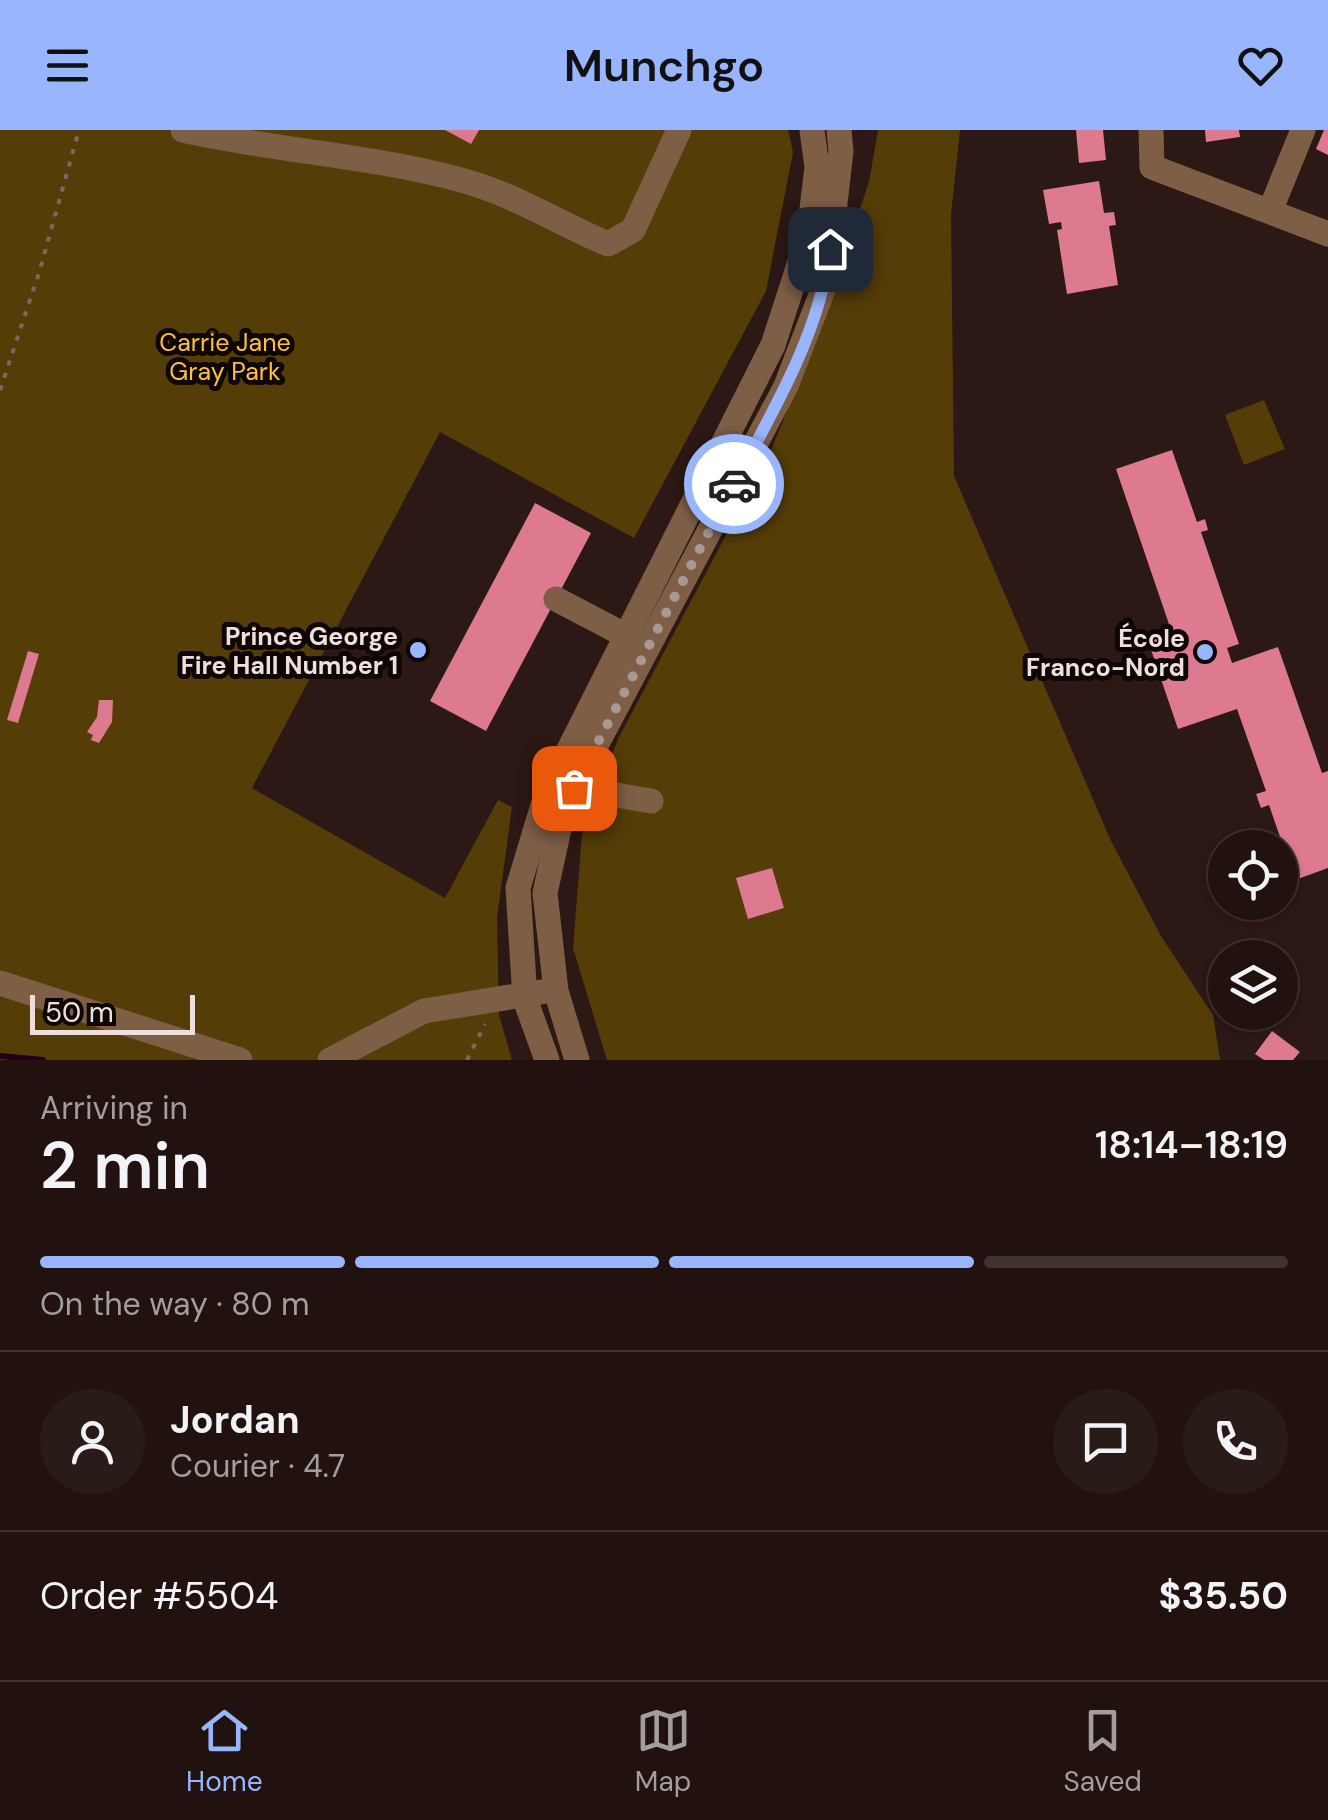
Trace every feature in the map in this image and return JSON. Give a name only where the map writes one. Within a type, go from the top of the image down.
[{"type":"street","points":[[183,130],[463,180],[508,194],[608,244],[633,230],[679,130]]},
{"type":"street","points":[[547,1060],[525,995],[518,888],[773,345],[810,234],[817,167],[812,130]]},
{"type":"street","points":[[826,282],[841,151],[839,130]]},
{"type":"street","points":[[636,641],[786,386],[826,282],[858,130]]},
{"type":"street","points":[[1152,130],[1152,167],[1328,234]]},
{"type":"street","points":[[1270,212],[1303,130]]},
{"type":"street","points":[[556,600],[636,641]]},
{"type":"street","points":[[563,786],[652,801]]},
{"type":"street","points":[[563,786],[564,806],[544,893],[556,988],[577,1060]]},
{"type":"street","points":[[0,984],[240,1060]]},
{"type":"street","points":[[330,1060],[424,1011],[556,988]]},
{"type":"path","points":[[0,390],[39,273],[79,130]]},
{"type":"path","points":[[467,1060],[498,1000]]},
{"type":"green space","name":"Carrie Jane Gray Park","points":[[0,130],[788,130],[793,152],[766,291],[634,538],[440,432],[252,788],[445,898],[498,800],[512,807],[497,918],[499,1015],[512,1060],[0,1060]]},
{"type":"green space","points":[[878,130],[960,130],[951,214],[954,476],[1111,841],[1161,936],[1208,1007],[1208,1030],[1215,1030],[1220,1060],[607,1060],[573,948],[582,834],[618,739],[771,450],[817,338],[869,182]]},
{"type":"green space","points":[[1264,400],[1285,449],[1244,465],[1225,415]]},
{"type":"building","points":[[445,130],[479,130],[471,144]]},
{"type":"building","points":[[1076,130],[1103,130],[1106,160],[1079,163]]},
{"type":"building","points":[[1205,130],[1239,130],[1240,137],[1206,142]]},
{"type":"building","points":[[1324,130],[1328,130],[1328,155],[1316,149]]},
{"type":"building","points":[[1099,181],[1104,213],[1114,212],[1116,225],[1109,226],[1118,285],[1067,294],[1057,230],[1062,229],[1061,222],[1049,224],[1043,190]]},
{"type":"building","points":[[1172,450],[1197,522],[1205,519],[1208,530],[1201,532],[1239,644],[1227,648],[1232,663],[1278,647],[1322,773],[1328,771],[1328,868],[1298,879],[1298,830],[1278,830],[1269,805],[1261,808],[1256,794],[1266,791],[1237,709],[1178,729],[1147,638],[1171,630],[1116,469]]},
{"type":"building","points":[[535,503],[591,533],[486,731],[430,701]]},
{"type":"building","points":[[28,651],[39,654],[18,723],[7,720]]},
{"type":"building","points":[[99,700],[113,700],[112,722],[99,743],[91,740],[93,735],[87,732],[97,717]]},
{"type":"building","points":[[772,868],[784,908],[748,919],[736,878]]},
{"type":"building","points":[[1272,1031],[1300,1052],[1293,1060],[1264,1060],[1255,1054]]},
{"type":"waterway","points":[[0,1056],[43,1060]]},
{"type":"way so far","points":[[574,788],[734,484]]},
{"type":"place","name":"Prince George Fire Hall Number 1","points":[[418,650]]},
{"type":"place","name":"École Franco-Nord","points":[[1205,652]]},
{"type":"route","points":[[734,484],[786,386],[826,282],[830,249]]}]
